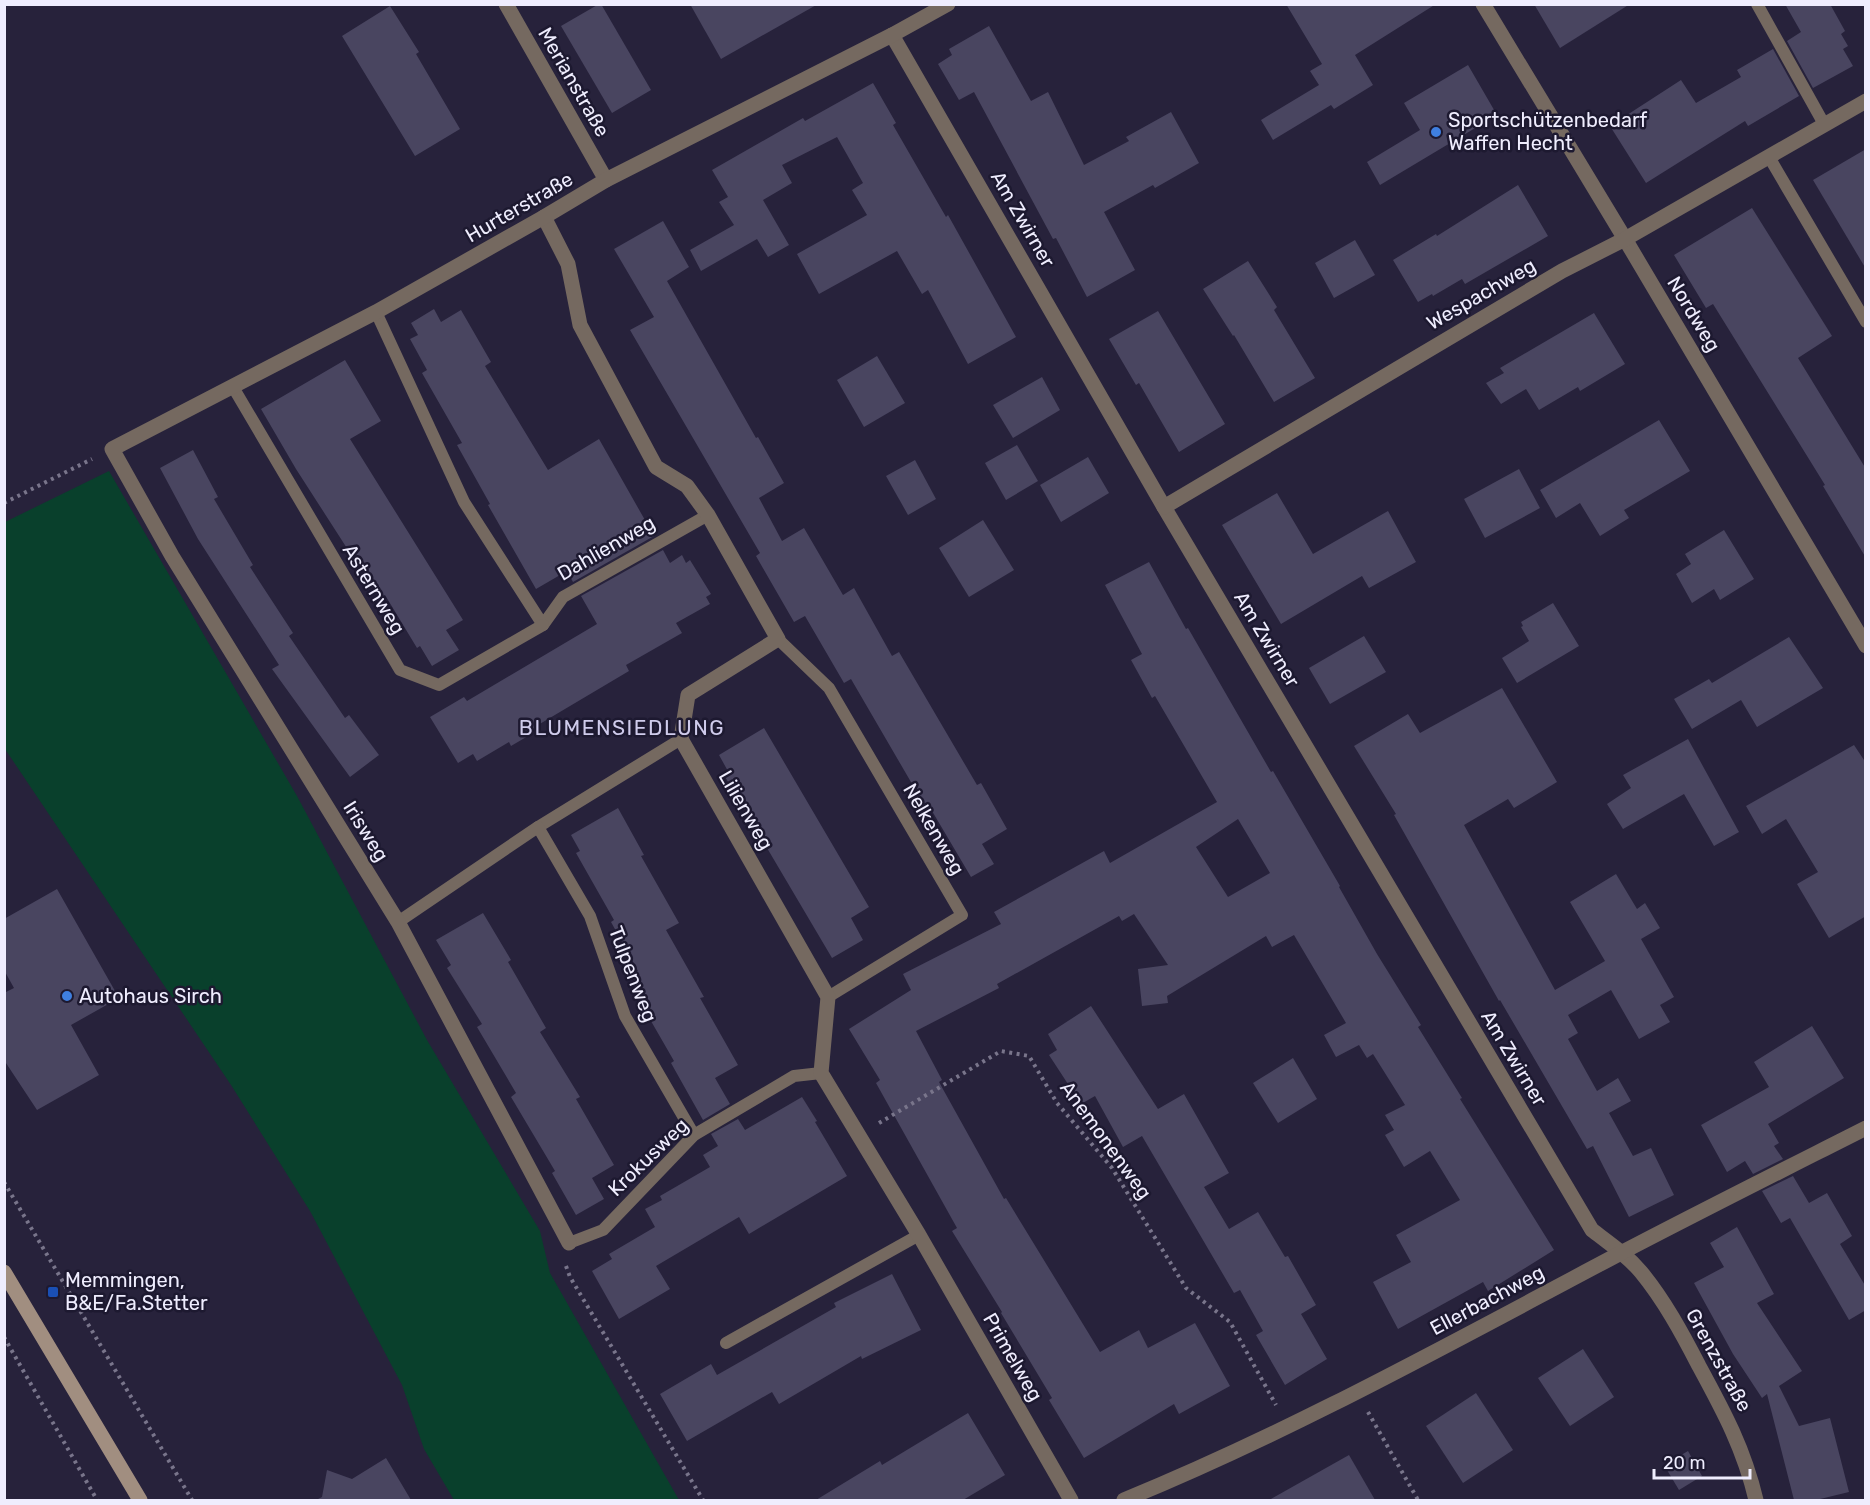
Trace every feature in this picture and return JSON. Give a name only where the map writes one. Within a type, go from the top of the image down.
[{"type":"street","name":"Merianstraße","points":[[506,4],[606,180]]},
{"type":"street","name":"Hurterstraße","points":[[112,449],[376,312],[544,218],[606,180],[892,35],[948,4]]},
{"type":"street","name":"Nordweg","points":[[1483,4],[1866,646]]},
{"type":"street","name":"Am Zwirner","points":[[892,35],[1164,507],[1592,1230],[1621,1252]]},
{"type":"street","name":"Wespachweg","points":[[1164,507],[1552,277],[1625,239],[1866,101]]},
{"type":"street","points":[[544,218],[568,264],[580,325],[656,467],[687,486],[708,515],[778,639],[688,695],[681,739]]},
{"type":"street","name":"Irisweg","points":[[112,449],[172,556],[398,922],[569,1243]]},
{"type":"street","name":"Lilienweg","points":[[681,739],[828,997]]},
{"type":"street","points":[[821,1073],[828,997]]},
{"type":"street","name":"Primelweg","points":[[821,1073],[860,1135],[1071,1500]]},
{"type":"street","name":"Ellerbachweg","points":[[1124,1500],[1288,1427],[1621,1252],[1866,1128]]},
{"type":"street","name":"Grenzstraße","points":[[1621,1252],[1640,1272],[1676,1323],[1732,1427],[1750,1474],[1756,1500]]},
{"type":"street","points":[[4,1272],[140,1500]]},
{"type":"lane","points":[[1757,4],[1824,124]]},
{"type":"lane","points":[[1769,157],[1866,322]]},
{"type":"lane","points":[[376,312],[464,502],[543,625]]},
{"type":"lane","name":"Asternweg","points":[[233,387],[400,670],[439,685],[543,625]]},
{"type":"lane","name":"Dahlienweg","points":[[543,625],[563,597],[637,553],[708,515]]},
{"type":"lane","name":"Nelkenweg","points":[[778,639],[829,688],[962,915],[828,997]]},
{"type":"lane","points":[[398,922],[538,827],[681,739]]},
{"type":"lane","name":"Tulpenweg","points":[[538,827],[590,916],[625,1016],[694,1135]]},
{"type":"lane","name":"Krokusweg","points":[[569,1243],[603,1230],[694,1135],[794,1076],[821,1073]]},
{"type":"lane","points":[[726,1343],[918,1235]]},
{"type":"path","points":[[4,503],[112,449]]},
{"type":"path","name":"Anemonenweg","points":[[860,1135],[1000,1051],[1029,1056],[1057,1103],[1112,1168],[1186,1288],[1230,1322],[1288,1427]]},
{"type":"path","points":[[4,1182],[192,1500]]},
{"type":"path","points":[[569,1243],[563,1257],[570,1276],[703,1500]]},
{"type":"path","points":[[4,1337],[97,1500]]},
{"type":"path","points":[[1356,1391],[1418,1500]]},
{"type":"green space","points":[[109,471],[297,796],[427,1040],[540,1231],[550,1273],[679,1500],[454,1500],[424,1449],[402,1385],[310,1211],[231,1085],[5,749],[5,522]]},
{"type":"building","points":[[599,4],[651,90],[612,113],[561,26]]},
{"type":"building","points":[[690,4],[818,4],[721,59]]},
{"type":"building","points":[[1286,4],[1436,4],[1355,55],[1373,85],[1334,109],[1331,105],[1273,140],[1261,120],[1319,85],[1310,71],[1322,64]]},
{"type":"building","points":[[1534,4],[1630,4],[1560,48]]},
{"type":"building","points":[[1785,4],[1830,4],[1845,31],[1841,34],[1848,46],[1843,49],[1853,66],[1813,88],[1787,41],[1801,32]]},
{"type":"building","points":[[390,6],[419,52],[416,54],[460,129],[415,156],[342,36]]},
{"type":"building","points":[[989,26],[1031,101],[1048,92],[1084,165],[1129,141],[1126,137],[1171,112],[1199,163],[1155,188],[1153,185],[1104,212],[1135,270],[1087,297],[974,92],[959,100],[938,64],[952,55],[949,49]]},
{"type":"building","points":[[1773,49],[1799,96],[1748,126],[1745,121],[1646,183],[1610,126],[1681,80],[1696,103],[1741,77],[1737,70]]},
{"type":"building","points":[[1468,65],[1497,115],[1380,185],[1367,162],[1420,130],[1404,103]]},
{"type":"building","points":[[873,83],[896,123],[893,125],[946,217],[948,215],[1016,337],[968,364],[928,290],[922,294],[897,251],[819,294],[797,254],[867,215],[852,190],[863,183],[837,137],[782,165],[792,183],[763,200],[789,245],[768,257],[757,239],[701,271],[690,250],[734,225],[719,202],[728,197],[712,170],[803,118],[805,121]]},
{"type":"building","points":[[1866,149],[1866,269],[1813,180]]},
{"type":"building","points":[[1518,185],[1548,236],[1465,284],[1462,279],[1418,302],[1393,260],[1436,234],[1437,236]]},
{"type":"building","points":[[1752,208],[1832,336],[1798,358],[1866,469],[1866,558],[1823,486],[1825,485],[1713,304],[1706,308],[1674,255]]},
{"type":"building","points":[[663,221],[689,267],[667,281],[784,483],[759,498],[782,541],[804,528],[843,595],[854,588],[892,656],[899,652],[977,785],[981,783],[1007,829],[982,844],[994,864],[971,877],[932,811],[929,813],[851,679],[844,683],[805,616],[794,622],[756,556],[760,553],[630,330],[654,317],[614,249]]},
{"type":"building","points":[[1355,240],[1375,275],[1334,298],[1315,263]]},
{"type":"building","points":[[1248,261],[1277,307],[1274,310],[1315,378],[1274,402],[1203,289]]},
{"type":"building","points":[[434,309],[441,322],[461,310],[491,362],[485,366],[548,470],[599,439],[654,536],[573,582],[567,571],[536,589],[488,505],[490,504],[457,445],[462,443],[422,373],[427,370],[410,339],[418,335],[411,323]]},
{"type":"building","points":[[1158,311],[1225,424],[1179,452],[1139,383],[1136,385],[1109,339]]},
{"type":"building","points":[[1594,313],[1625,364],[1580,391],[1578,387],[1539,410],[1526,389],[1501,404],[1486,383],[1504,373],[1500,368]]},
{"type":"building","points":[[877,356],[905,403],[864,427],[837,380]]},
{"type":"building","points":[[345,360],[381,421],[350,439],[463,620],[446,630],[459,650],[432,666],[420,646],[417,648],[385,595],[379,598],[296,469],[261,409]]},
{"type":"building","points":[[1042,377],[1060,410],[1013,438],[993,405]]},
{"type":"building","points":[[1659,420],[1690,471],[1624,510],[1629,518],[1600,536],[1580,503],[1556,518],[1540,490]]},
{"type":"building","points":[[1017,445],[1038,481],[1006,500],[985,463]]},
{"type":"building","points":[[193,450],[218,497],[214,499],[253,565],[250,567],[293,633],[289,636],[345,718],[349,715],[379,755],[350,777],[272,669],[279,665],[198,539],[160,468]]},
{"type":"building","points":[[1088,457],[1109,493],[1061,522],[1040,485]]},
{"type":"building","points":[[915,460],[936,499],[908,515],[886,476]]},
{"type":"building","points":[[1519,469],[1540,508],[1485,538],[1464,499]]},
{"type":"building","points":[[1277,493],[1313,554],[1388,511],[1416,562],[1369,588],[1362,576],[1281,624],[1222,525]]},
{"type":"building","points":[[983,520],[1014,570],[969,597],[939,548]]},
{"type":"building","points":[[1724,530],[1754,579],[1720,600],[1714,589],[1692,603],[1676,574],[1691,564],[1685,554]]},
{"type":"building","points":[[663,550],[670,563],[682,555],[686,563],[690,560],[711,594],[706,597],[710,604],[676,623],[682,633],[626,665],[629,671],[538,725],[540,729],[511,746],[509,742],[477,761],[473,754],[458,763],[430,717],[464,697],[467,701],[597,624],[581,596]]},
{"type":"building","points":[[1149,562],[1186,629],[1188,628],[1271,772],[1273,771],[1377,954],[1421,1025],[1418,1027],[1462,1098],[1460,1099],[1554,1250],[1488,1291],[1483,1282],[1398,1329],[1373,1282],[1411,1262],[1396,1235],[1460,1200],[1430,1151],[1404,1167],[1385,1135],[1394,1130],[1385,1115],[1405,1105],[1373,1054],[1367,1058],[1359,1045],[1336,1057],[1324,1035],[1346,1023],[1294,935],[1272,947],[1266,936],[1167,996],[1168,1003],[1142,1006],[1138,969],[1168,965],[1134,914],[1122,921],[1119,916],[997,984],[999,988],[916,1031],[942,1080],[939,1082],[1004,1199],[1006,1198],[1100,1352],[1139,1330],[1148,1348],[1195,1323],[1230,1386],[1179,1414],[1174,1404],[1084,1458],[1049,1400],[1052,1398],[1002,1312],[952,1231],[957,1228],[876,1083],[880,1080],[849,1029],[911,990],[903,974],[1001,924],[994,912],[1104,851],[1110,863],[1217,802],[1155,696],[1152,698],[1131,660],[1142,654],[1105,585]],"holes":[[[1238,819],[1270,873],[1228,897],[1196,847]]]},
{"type":"building","points":[[1553,603],[1579,646],[1517,683],[1502,658],[1529,641],[1521,627],[1523,626],[1521,622]]},
{"type":"building","points":[[1364,636],[1386,672],[1330,704],[1309,668]]},
{"type":"building","points":[[1789,637],[1823,688],[1757,727],[1741,700],[1692,729],[1674,699],[1709,679],[1712,683]]},
{"type":"building","points":[[1502,688],[1557,782],[1514,808],[1508,799],[1464,825],[1555,990],[1605,961],[1570,902],[1616,874],[1637,909],[1645,903],[1660,928],[1641,939],[1674,997],[1660,1005],[1670,1022],[1639,1039],[1611,990],[1568,1015],[1578,1033],[1568,1039],[1597,1091],[1618,1078],[1631,1101],[1609,1113],[1633,1156],[1651,1148],[1674,1195],[1629,1217],[1593,1146],[1587,1149],[1499,1001],[1394,815],[1396,814],[1354,746],[1408,714],[1420,733]]},
{"type":"building","points":[[764,728],[869,907],[851,918],[863,940],[832,958],[724,775],[729,773],[719,755]]},
{"type":"building","points":[[1688,739],[1739,832],[1714,846],[1684,794],[1623,829],[1607,804],[1631,788],[1623,775]]},
{"type":"building","points":[[1854,745],[1866,763],[1866,916],[1829,938],[1797,884],[1818,872],[1786,819],[1762,834],[1746,806]]},
{"type":"building","points":[[618,808],[644,855],[641,856],[679,923],[666,930],[704,997],[700,998],[738,1065],[715,1078],[730,1104],[703,1120],[671,1063],[674,1061],[636,995],[641,992],[631,975],[638,971],[611,922],[614,920],[576,853],[580,851],[571,835]]},
{"type":"building","points":[[57,889],[119,998],[71,1025],[99,1075],[37,1110],[4,1060],[4,993],[14,988],[4,970],[4,919]]},
{"type":"building","points":[[483,913],[511,960],[508,962],[546,1028],[540,1032],[580,1097],[576,1099],[614,1165],[592,1178],[604,1199],[576,1215],[552,1173],[555,1171],[511,1097],[516,1093],[477,1027],[482,1024],[447,968],[451,965],[436,940]]},
{"type":"building","points":[[1091,1006],[1158,1109],[1184,1094],[1229,1173],[1204,1187],[1229,1229],[1258,1212],[1285,1257],[1288,1256],[1316,1305],[1301,1314],[1327,1359],[1285,1385],[1256,1335],[1263,1331],[1240,1290],[1234,1293],[1142,1136],[1123,1147],[1095,1096],[1081,1104],[1049,1055],[1057,1050],[1048,1034]]},
{"type":"building","points":[[1812,1026],[1844,1078],[1768,1124],[1779,1143],[1774,1146],[1783,1159],[1753,1174],[1745,1161],[1727,1172],[1701,1125],[1769,1087],[1754,1062]]},
{"type":"building","points":[[1293,1058],[1317,1099],[1278,1123],[1253,1083]]},
{"type":"building","points":[[802,1097],[847,1176],[749,1234],[739,1217],[656,1266],[670,1289],[619,1319],[592,1271],[612,1259],[609,1254],[655,1227],[645,1209],[662,1200],[660,1196],[710,1167],[703,1155],[718,1146],[711,1134],[738,1119],[745,1130]]},
{"type":"building","points":[[1793,1176],[1809,1203],[1827,1193],[1852,1236],[1840,1244],[1866,1287],[1866,1310],[1849,1320],[1790,1218],[1781,1223],[1762,1191]]},
{"type":"building","points":[[1737,1227],[1774,1294],[1757,1303],[1802,1371],[1779,1386],[1799,1426],[1830,1418],[1849,1492],[1816,1500],[1794,1500],[1767,1394],[1762,1398],[1733,1354],[1694,1283],[1724,1267],[1710,1243]]},
{"type":"building","points":[[892,1274],[921,1330],[862,1359],[861,1356],[779,1404],[772,1392],[687,1441],[660,1394],[711,1364],[717,1375],[836,1307],[834,1303]]},
{"type":"building","points":[[1583,1349],[1614,1397],[1570,1426],[1538,1378]]},
{"type":"building","points":[[1476,1393],[1513,1450],[1463,1483],[1426,1426]]},
{"type":"building","points":[[968,1413],[1005,1475],[963,1500],[816,1500],[880,1461],[882,1465]]},
{"type":"building","points":[[1688,1451],[1702,1476],[1679,1490],[1664,1465]]},
{"type":"building","points":[[1349,1455],[1375,1500],[1269,1500]]},
{"type":"building","points":[[386,1458],[411,1500],[316,1500],[322,1497],[327,1470],[352,1479]]},
{"type":"place","name":"Sportschützenbedarf Waffen Hecht","points":[[1436,132]]},
{"type":"place","name":"Autohaus Sirch","points":[[67,996]]},
{"type":"place","name":"Memmingen, B&E/Fa.Stetter","points":[[53,1292]]},
{"type":"district","name":"BLUMENSIEDLUNG","points":[[622,728]]}]
